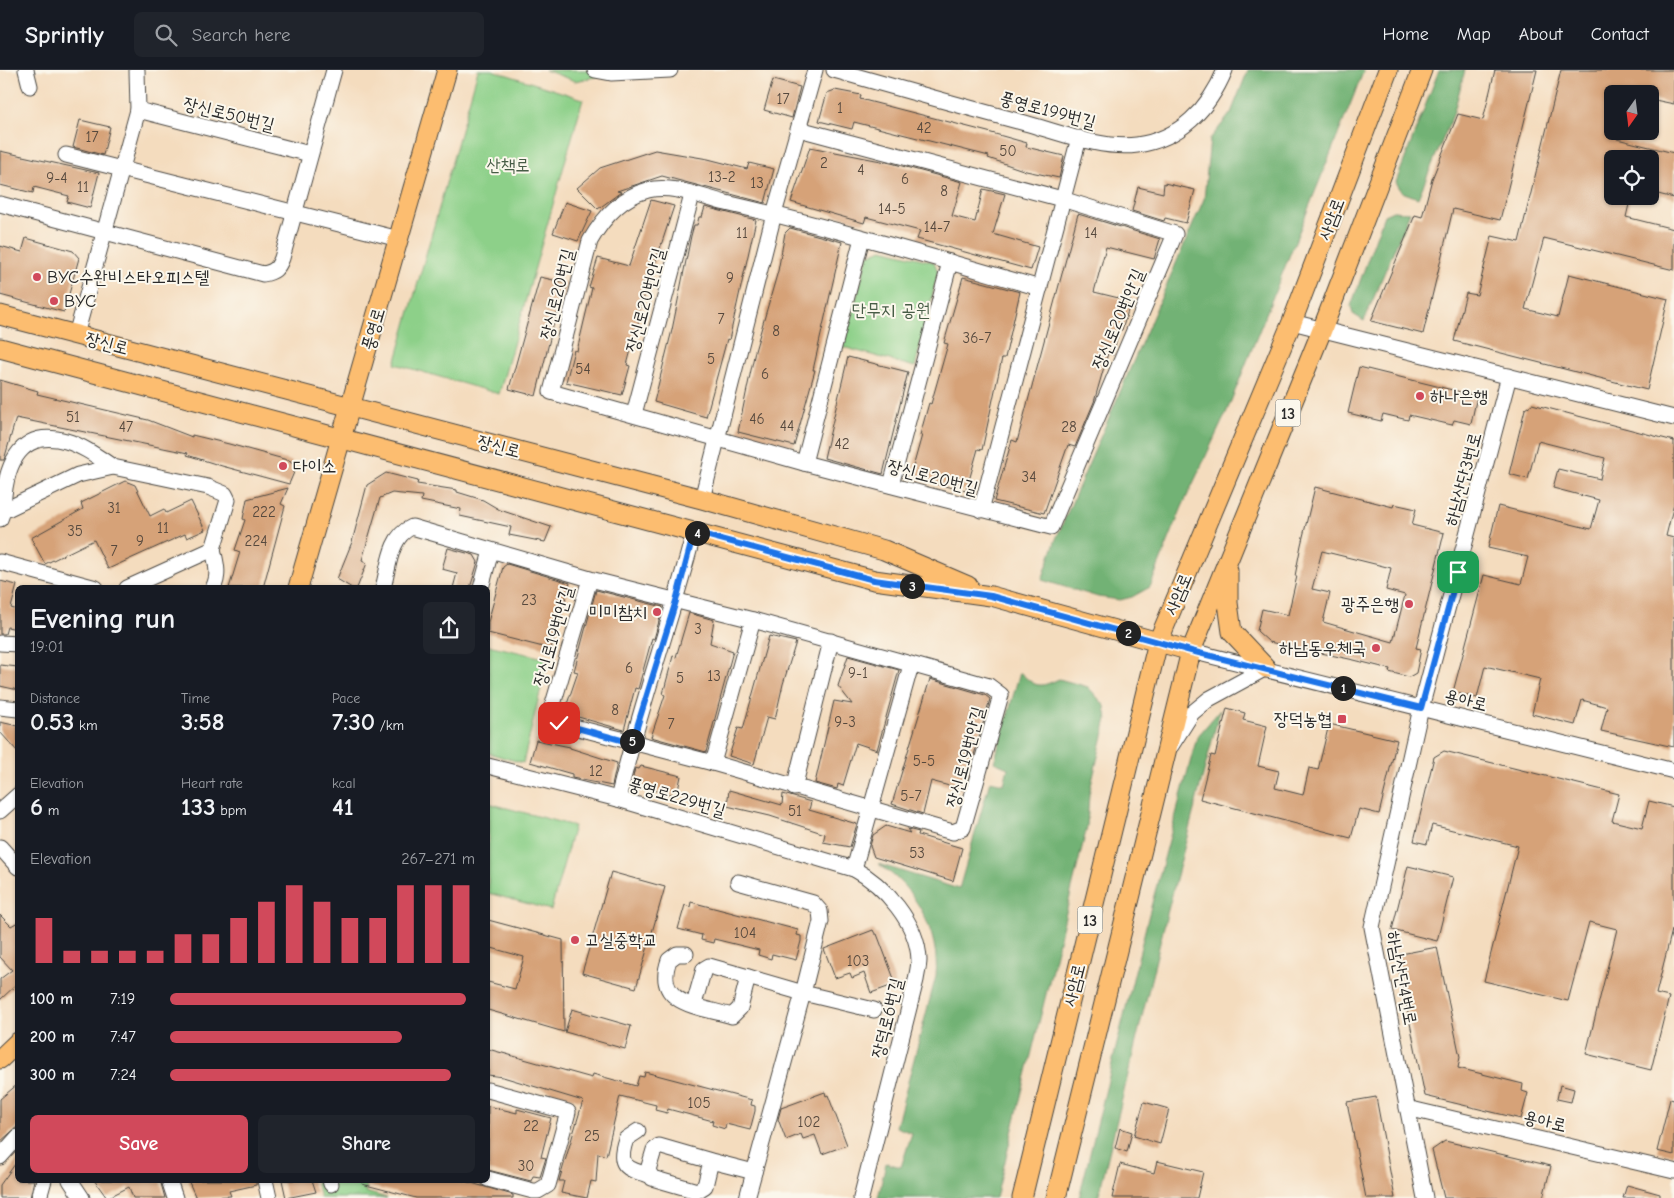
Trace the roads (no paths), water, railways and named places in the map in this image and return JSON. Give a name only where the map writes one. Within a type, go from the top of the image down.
[{"type":"main road","name":"풍영로","points":[[299,585],[447,70]]},
{"type":"main road","name":"사암로","points":[[1022,1198],[1158,642],[1292,322],[1388,70]]},
{"type":"main road","name":"사암로","points":[[1056,1198],[1163,758],[1191,651],[1322,330],[1422,70]]},
{"type":"main road","name":"장신로","points":[[0,315],[702,499],[884,550],[991,596]]},
{"type":"main road","name":"장신로","points":[[0,348],[874,580],[991,596],[1191,651]]},
{"type":"main road","points":[[1228,560],[1228,604],[1232,632],[1266,668]]},
{"type":"main road","points":[[0,1058],[15,1045]]},
{"type":"street","points":[[26,70],[30,86]]},
{"type":"street","points":[[76,335],[138,110],[137,70]]},
{"type":"street","points":[[0,204],[263,274],[273,272],[279,267],[334,70]]},
{"type":"street","points":[[595,70],[611,73],[670,70]]},
{"type":"street","points":[[702,499],[774,214],[815,70]]},
{"type":"street","name":"풍영로199번길","points":[[834,70],[1106,145],[1136,145],[1178,130],[1193,120],[1203,109],[1225,70]]},
{"type":"street","name":"장신로50번길","points":[[138,110],[310,154]]},
{"type":"street","name":"장신로20번안길","points":[[799,129],[1062,199],[1175,234],[1051,527]]},
{"type":"street","points":[[981,510],[1079,138]]},
{"type":"street","points":[[66,155],[399,239]]},
{"type":"street","name":"장신로20번길","points":[[1040,288],[774,214],[667,188],[648,190],[617,205],[600,222],[590,241],[551,392],[891,486],[1051,527]]},
{"type":"street","name":"장신로20번안길","points":[[634,414],[692,195]]},
{"type":"street","points":[[804,462],[862,238]]},
{"type":"street","points":[[891,486],[950,262]]},
{"type":"street","points":[[1292,322],[1674,418]]},
{"type":"street","name":"하남산단3번로","points":[[1421,708],[1509,376]]},
{"type":"street","points":[[1,514],[8,466],[23,448],[36,441],[51,438],[66,441],[85,449],[114,467],[208,487],[225,494],[228,500],[213,549],[217,566],[217,580],[214,585]]},
{"type":"street","points":[[1,514],[78,475],[114,467]]},
{"type":"street","name":"장신로19번안길","points":[[384,585],[398,537],[412,527],[590,579],[753,620],[989,686],[1001,695],[1000,702],[963,828],[953,832],[794,788],[713,762],[559,723],[551,711],[590,579]]},
{"type":"street","points":[[618,799],[632,743],[676,601],[694,532]]},
{"type":"street","points":[[138,585],[213,549]]},
{"type":"street","points":[[482,585],[491,551]]},
{"type":"street","points":[[0,562],[85,585]]},
{"type":"street","points":[[713,762],[753,620]]},
{"type":"street","points":[[794,788],[831,641]]},
{"type":"street","points":[[0,643],[15,644]]},
{"type":"street","name":"용아로","points":[[1191,651],[1266,668],[1674,771]]},
{"type":"street","points":[[854,868],[911,665]]},
{"type":"street","points":[[1163,758],[1192,713],[1209,699],[1266,668]]},
{"type":"street","points":[[0,707],[15,709]]},
{"type":"street","name":"하남산단4번로","points":[[1421,708],[1372,928],[1425,1198]]},
{"type":"street","name":"풍영로229번길","points":[[490,767],[618,799],[854,868]]},
{"type":"street","points":[[0,811],[15,798]]},
{"type":"street","points":[[0,847],[15,864]]},
{"type":"street","name":"장덕로6번길","points":[[854,868],[870,877],[885,890],[903,913],[912,934],[919,959],[916,980],[861,1198]]},
{"type":"street","points":[[738,882],[813,903],[820,911],[820,921],[803,993],[748,1198]]},
{"type":"street","points":[[686,954],[677,954],[669,960],[665,982],[669,992],[678,1000],[732,1016],[740,1008],[748,977]]},
{"type":"street","points":[[694,1004],[704,969],[709,966],[803,993],[874,1010]]},
{"type":"street","points":[[490,1091],[568,1112],[548,1185],[544,1189],[533,1191],[490,1180]]},
{"type":"street","name":"용아로","points":[[1407,1108],[1674,1172]]},
{"type":"street","points":[[638,1131],[626,1139],[622,1159],[624,1164],[632,1170],[697,1190],[705,1186],[711,1161]]},
{"type":"street","points":[[0,1157],[15,1140]]},
{"type":"street","points":[[649,1175],[648,1170],[656,1147],[754,1172]]},
{"type":"street","points":[[39,1198],[43,1183]]},
{"type":"street","points":[[72,1183],[82,1198]]},
{"type":"street","points":[[170,1183],[175,1198]]},
{"type":"street","points":[[266,1183],[269,1198]]},
{"type":"place","name":"BYC수완비스타오피스텔","points":[[37,277]]},
{"type":"place","name":"BYC","points":[[54,301]]},
{"type":"place","name":"하나은행","points":[[1420,396]]},
{"type":"place","name":"다이소","points":[[283,466]]},
{"type":"place","name":"광주은행","points":[[1409,604]]},
{"type":"place","name":"미미참치","points":[[657,612]]},
{"type":"place","name":"하남동우체국","points":[[1376,648]]},
{"type":"place","name":"장덕농협","points":[[1342,719]]},
{"type":"place","name":"고실중학교","points":[[575,940]]},
{"type":"park label","name":"산책로","points":[[508,165]]},
{"type":"park label","name":"단무지 공원","points":[[891,310]]}]
